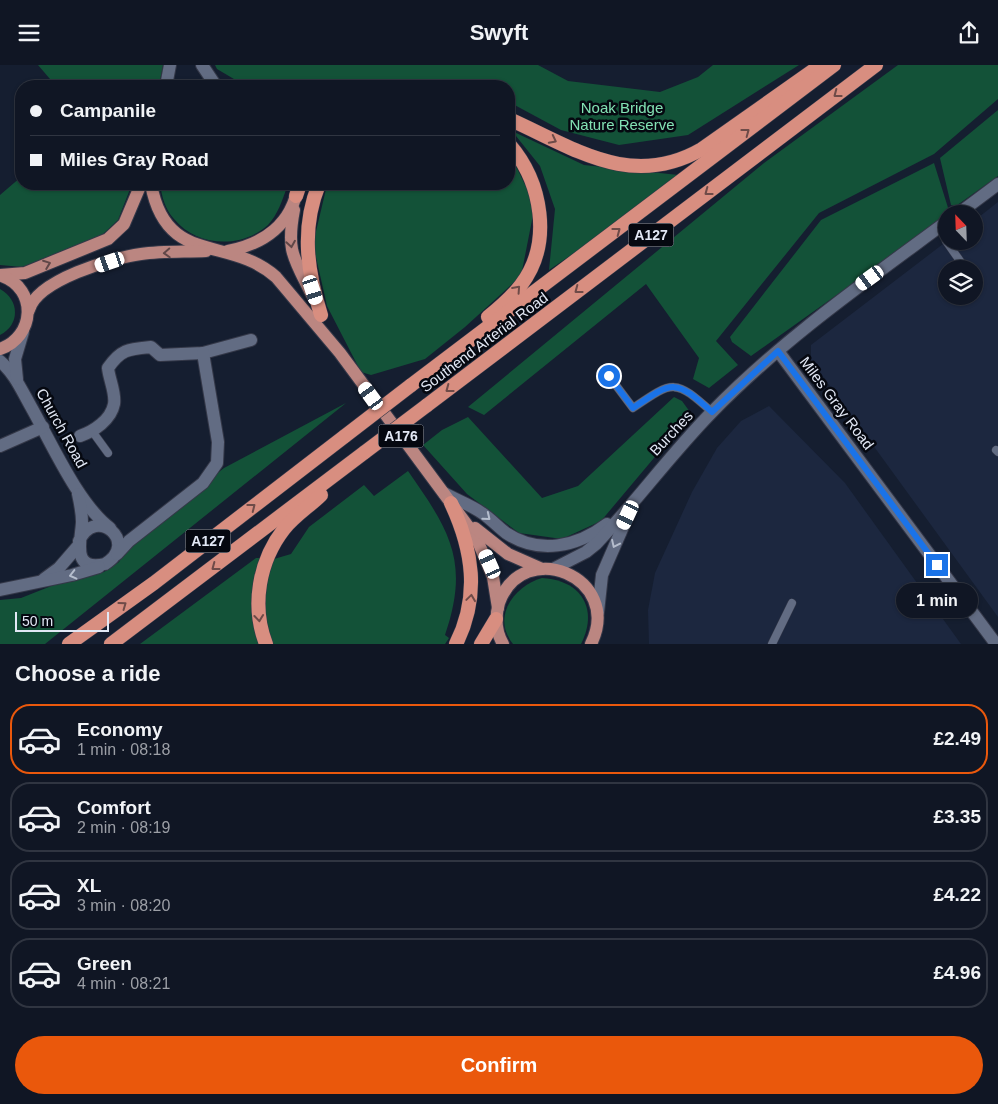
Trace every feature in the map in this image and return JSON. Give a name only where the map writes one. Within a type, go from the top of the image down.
[{"type":"highway","points":[[515,122],[592,159],[636,167],[660,165],[690,156],[702,149],[820,65]]},
{"type":"highway","name":"Southend Arterial Road","points":[[69,644],[154,583],[834,65]]},
{"type":"highway","name":"Southend Arterial Road","points":[[111,644],[876,65]]},
{"type":"highway","name":"A127","points":[[413,384],[521,285],[535,258],[540,230],[537,196],[527,171],[515,153]]},
{"type":"highway","points":[[316,190],[310,209],[307,233],[311,279],[321,315]]},
{"type":"highway","name":"A127","points":[[266,644],[261,633],[258,605],[263,572],[270,554],[284,529],[365,452]]},
{"type":"highway","points":[[448,498],[466,540],[472,576],[470,606],[456,644]]},
{"type":"highway","points":[[481,644],[497,613]]},
{"type":"main road","points":[[0,275],[25,273],[108,239],[124,224],[138,190]]},
{"type":"main road","points":[[153,190],[158,209],[172,229],[194,244],[216,251],[239,249],[261,241],[285,219],[297,190]]},
{"type":"main road","name":"A176","points":[[298,190],[289,236],[292,255],[340,353]]},
{"type":"main road","name":"A176","points":[[29,309],[33,298],[50,285],[123,257],[142,254],[216,251],[246,257],[267,268],[340,353],[464,518],[490,564],[497,613]]},
{"type":"main road","points":[[0,275],[17,285],[23,292],[29,309],[23,332],[16,340],[0,349]]},
{"type":"main road","name":"A176","points":[[464,518],[508,554],[548,569]]},
{"type":"main road","points":[[503,644],[497,613],[509,586],[519,577],[548,569],[571,575],[586,587],[595,603],[602,644]]},
{"type":"main road","points":[[591,644],[597,620]]},
{"type":"street","points":[[167,80],[170,65]]},
{"type":"street","points":[[202,65],[212,80]]},
{"type":"street","points":[[970,205],[998,184]]},
{"type":"street","name":"Miles Gray Road","points":[[938,229],[816,318],[778,351],[996,644]]},
{"type":"street","name":"Church Road","points":[[18,381],[15,359],[23,332]]},
{"type":"street","points":[[86,434],[108,415],[114,404],[108,368],[117,354],[132,349],[151,347],[160,355],[203,353],[250,340]]},
{"type":"street","name":"Burches","points":[[548,569],[586,552],[596,544],[712,412],[778,351]]},
{"type":"street","points":[[0,590],[72,575],[105,564],[129,541],[203,483],[217,463],[218,442],[203,353]]},
{"type":"street","name":"Church Road","points":[[0,361],[18,381],[77,489],[95,514],[112,530]]},
{"type":"street","points":[[0,446],[43,427]]},
{"type":"street","name":"Church Road","points":[[77,489],[82,522],[78,544]]},
{"type":"street","points":[[448,498],[482,513],[515,538],[529,544],[545,546],[559,546],[584,539],[595,533],[636,499]]},
{"type":"street","name":"Burches","points":[[597,620],[602,575],[636,499]]},
{"type":"street","points":[[40,582],[59,567],[78,544],[82,533],[89,528],[103,526],[112,530],[132,531],[149,526]]},
{"type":"street","points":[[112,530],[118,540],[117,554]]},
{"type":"street","points":[[78,544],[83,559],[90,564],[105,564]]},
{"type":"lane","points":[[609,376],[633,408],[662,388],[672,386],[684,389],[712,412]]},
{"type":"lane","points":[[86,434],[108,453]]},
{"type":"lane","points":[[772,644],[792,603]]},
{"type":"shaded area","points":[[998,202],[998,617],[811,360],[811,345],[938,248],[938,250],[983,250],[983,214]]},
{"type":"shaded area","points":[[769,406],[845,483],[961,644],[649,644],[648,610],[655,573],[692,492],[717,448],[741,421]]},
{"type":"green space","points":[[38,65],[163,65],[160,80],[51,80]]},
{"type":"green space","name":"Noak Bridge Nature Reserve","points":[[215,65],[538,65],[568,81],[660,92],[698,77],[713,65],[799,65],[688,135],[619,145],[561,130],[515,105],[515,80],[236,80],[217,69]]},
{"type":"green space","points":[[898,65],[998,65],[998,99],[934,154],[819,213],[716,341],[738,365],[709,388],[693,379],[699,358],[646,284],[484,415],[468,407],[764,163]]},
{"type":"green space","points":[[998,110],[998,176],[957,205],[951,205],[940,158]]},
{"type":"green space","points":[[515,132],[584,165],[688,176],[549,270],[555,209],[540,166]]},
{"type":"green space","points":[[934,163],[947,205],[938,205],[938,223],[751,356],[732,342],[730,337],[821,220]]},
{"type":"green space","points":[[515,164],[535,205],[521,276],[465,327],[425,359],[371,375],[361,372],[327,306],[313,244],[326,190],[515,190]]},
{"type":"green space","points":[[15,182],[15,190],[130,190],[118,220],[102,235],[22,267],[0,265],[0,195]]},
{"type":"green space","points":[[161,190],[286,190],[277,212],[268,225],[257,233],[232,241],[207,240],[195,235],[174,219],[168,211]]},
{"type":"green space","points":[[0,289],[11,299],[15,312],[11,325],[7,331],[0,335]]},
{"type":"green space","points":[[674,397],[682,401],[690,412],[680,427],[601,521],[562,539],[519,533],[467,494],[423,445],[442,430],[468,417],[542,498],[578,486]]},
{"type":"green space","points":[[346,403],[45,644],[0,644],[0,600],[21,598],[79,575],[104,572],[119,562],[130,543],[224,468]]},
{"type":"green space","points":[[408,471],[435,512],[452,548],[456,587],[445,635],[449,638],[445,644],[271,644],[266,622],[265,601],[267,580],[274,559],[291,554],[309,527],[364,485],[374,496]]},
{"type":"green space","points":[[256,558],[263,558],[260,644],[140,644]]},
{"type":"green space","points":[[542,578],[567,584],[583,599],[587,608],[588,619],[581,644],[513,644],[507,634],[504,623],[505,613],[509,604],[523,588]]},
{"type":"route","points":[[609,376],[633,408],[662,388],[672,386],[684,389],[712,412],[778,351],[937,565]]}]
